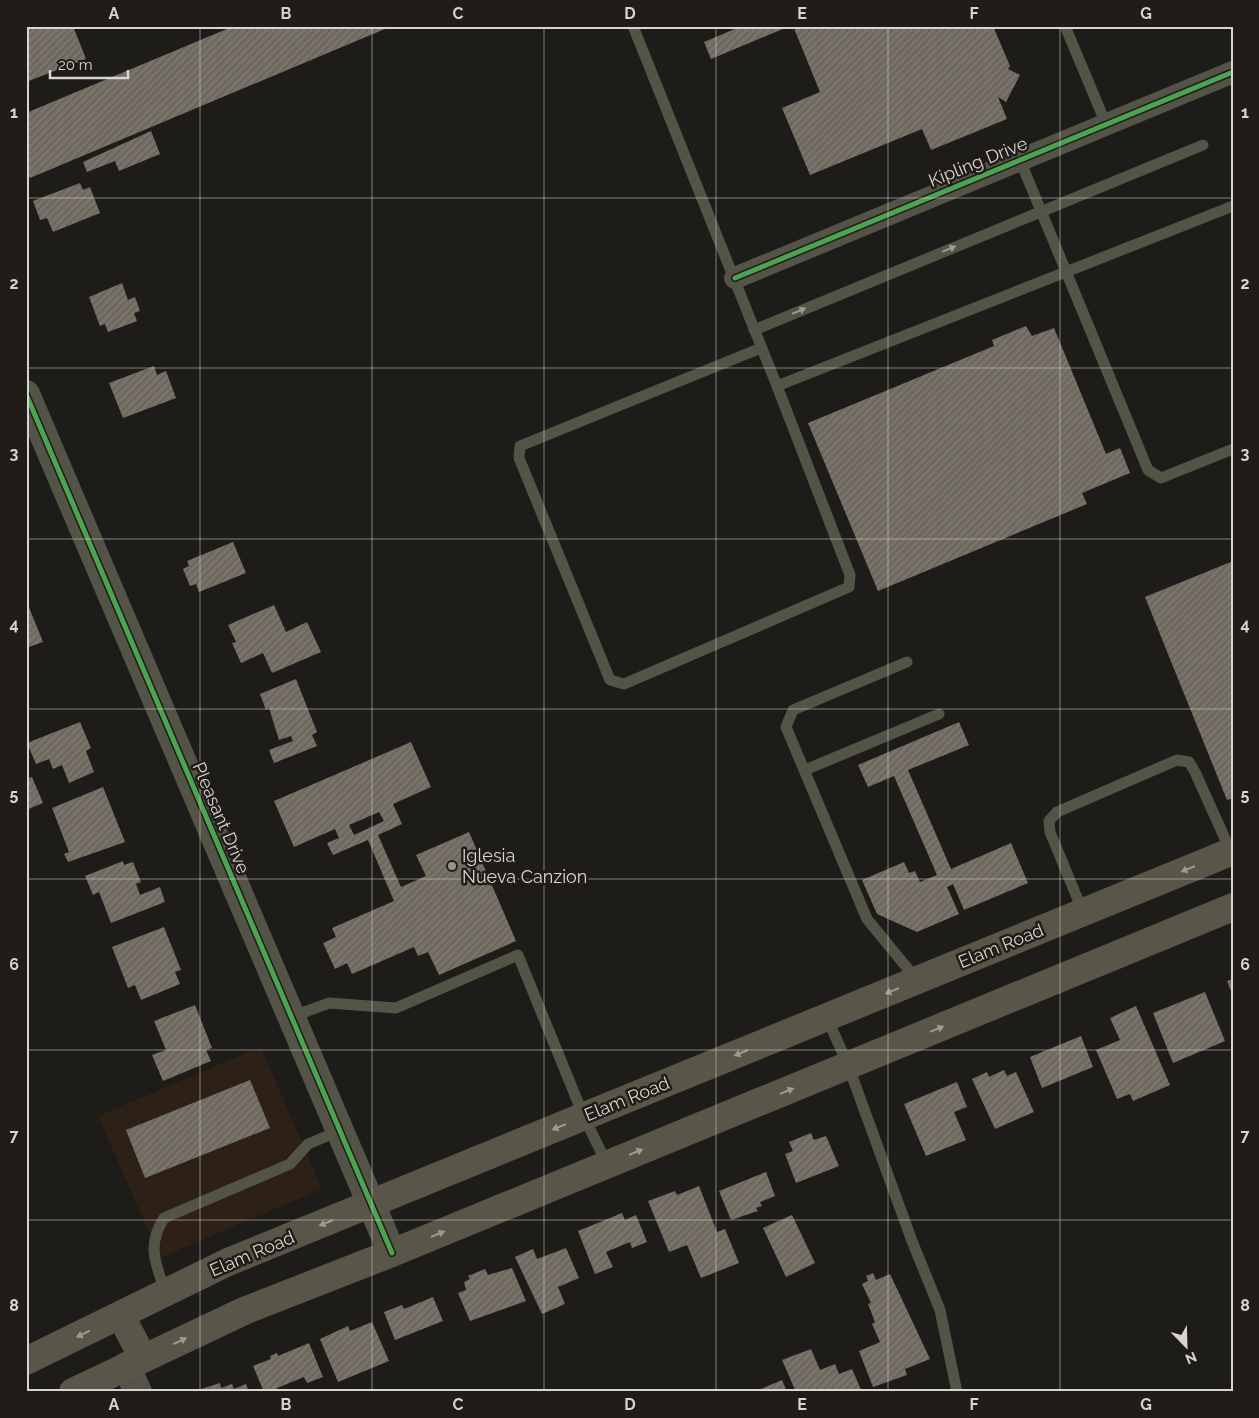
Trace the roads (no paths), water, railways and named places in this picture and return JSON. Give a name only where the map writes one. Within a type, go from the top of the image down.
[{"type":"main road","name":"Elam Road","points":[[26,1361],[228,1262],[1232,851]]},
{"type":"main road","points":[[73,1392],[244,1312],[1233,907]]},
{"type":"main road","points":[[121,1316],[134,1362]]},
{"type":"street","name":"Kipling Drive","points":[[735,278],[1233,72]]},
{"type":"street","name":"Pleasant Drive","points":[[26,394],[392,1253]]},
{"type":"street","points":[[134,1362],[138,1392]]},
{"type":"lane","points":[[633,26],[735,278],[744,308],[754,330],[777,386],[850,576],[849,587],[624,684],[610,680],[519,458],[520,446],[761,348]]},
{"type":"lane","points":[[1065,26],[1106,124]]},
{"type":"lane","points":[[754,330],[1203,145]]},
{"type":"lane","points":[[1020,160],[1148,470],[1161,478],[1233,449]]},
{"type":"lane","points":[[777,386],[1231,211]]},
{"type":"lane","points":[[907,662],[793,710],[786,727],[867,919],[917,980]]},
{"type":"lane","points":[[805,770],[939,714]]},
{"type":"lane","points":[[1084,912],[1050,832],[1049,821],[1057,812],[1178,760],[1189,762],[1195,772],[1232,851]]},
{"type":"lane","points":[[291,1017],[329,1003],[396,1008],[518,955],[584,1117],[607,1164]]},
{"type":"lane","points":[[827,1018],[848,1065],[912,1241],[940,1310],[957,1392]]},
{"type":"lane","points":[[166,1294],[154,1262],[155,1232],[164,1218],[290,1164],[308,1144],[340,1131]]},
{"type":"place","name":"Iglesia Nueva Canzion","points":[[452,866]]}]
